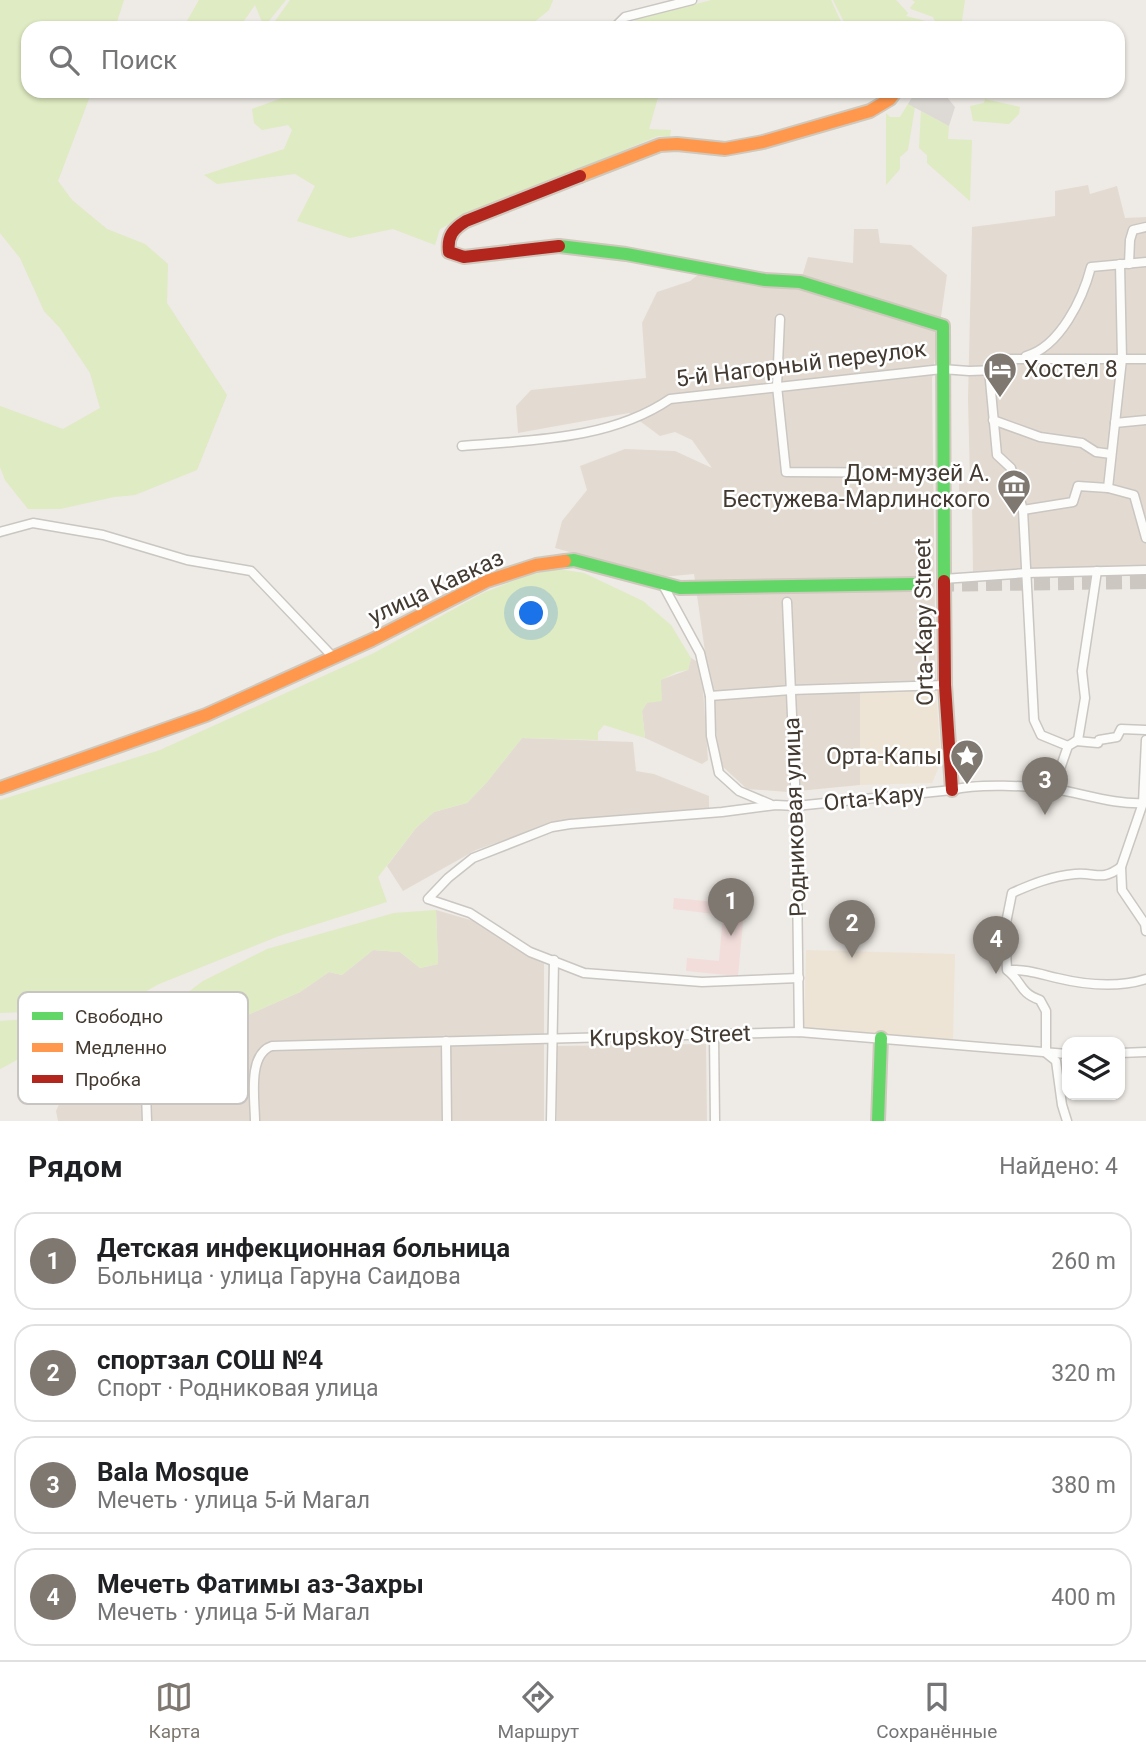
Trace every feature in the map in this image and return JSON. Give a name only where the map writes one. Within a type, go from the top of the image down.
[{"type":"main road","name":"5-й Нагорный переулок","points":[[891,98],[870,111],[763,142],[725,149],[660,145],[466,221],[451,230],[447,242],[449,252],[464,257],[555,246],[626,254],[765,280],[800,282],[943,326]]},
{"type":"main road","name":"Orta-Kapy Street","points":[[943,326],[945,685],[952,790]]},
{"type":"main road","name":"улица Кавказ","points":[[0,788],[171,729],[334,658],[487,581],[536,565],[574,560],[680,588],[914,584]]},
{"type":"main road","points":[[878,1121],[881,1038]]},
{"type":"street","points":[[621,21],[625,17],[692,0]]},
{"type":"street","points":[[1108,488],[1122,359],[1125,264],[1133,230],[1146,227]]},
{"type":"street","points":[[1017,359],[1036,354],[1068,322],[1086,287],[1091,267],[1146,262]]},
{"type":"street","points":[[780,319],[777,386],[786,472],[943,473]]},
{"type":"street","name":"5-й Нагорный переулок","points":[[462,446],[583,434],[653,410],[670,399],[942,369],[999,370],[1005,359],[1146,359]]},
{"type":"street","points":[[989,370],[997,455],[1011,468],[1023,510],[1034,720],[1041,735],[1072,743],[1098,743],[1099,740],[1117,737],[1121,729],[1125,728],[1146,730]]},
{"type":"street","points":[[993,420],[1040,437],[1082,443],[1096,452],[1111,454]]},
{"type":"street","points":[[1115,423],[1146,420]]},
{"type":"street","points":[[1023,510],[1073,502],[1078,486],[1108,488],[1134,495],[1146,538]]},
{"type":"street","points":[[0,532],[33,523],[103,535],[187,560],[251,571],[334,658]]},
{"type":"street","points":[[943,579],[1027,573],[1146,570]]},
{"type":"street","points":[[1054,789],[1072,743],[1085,698],[1082,671],[1097,571]]},
{"type":"street","points":[[663,584],[700,653],[710,696],[711,736],[719,773],[739,791],[762,802],[776,805]]},
{"type":"street","name":"Родниковая улица","points":[[787,602],[796,806],[800,1032]]},
{"type":"street","points":[[710,696],[791,690],[945,685]]},
{"type":"street","points":[[1146,740],[1146,813]]},
{"type":"street","name":"Orta-Kapy","points":[[776,805],[796,806],[952,790],[967,786],[1054,789],[1123,803],[1144,803]]},
{"type":"street","points":[[1144,803],[1121,867],[1122,890],[1145,924],[1146,931]]},
{"type":"street","points":[[776,805],[552,827],[473,858],[448,878],[429,899],[470,913],[530,952],[584,973],[702,982],[799,978]]},
{"type":"street","points":[[1007,970],[1005,928],[1012,893],[1038,881],[1076,874],[1099,877],[1111,875],[1121,867]]},
{"type":"street","points":[[551,1121],[554,960]]},
{"type":"street","points":[[1007,970],[1102,984],[1146,979]]},
{"type":"street","points":[[1007,970],[1014,975],[1026,995],[1040,1000],[1046,1011],[1046,1053],[1056,1061],[1067,1121]]},
{"type":"street","name":"Krupskoy Street","points":[[256,1121],[256,1066],[260,1053],[272,1045],[800,1032],[1062,1054]]},
{"type":"street","points":[[713,1035],[715,1121]]},
{"type":"street","points":[[446,1041],[447,1121]]},
{"type":"street","points":[[1125,1054],[1146,1052]]},
{"type":"shaded area","points":[[912,98],[948,98],[955,107],[949,126],[908,104]]},
{"type":"shaded area","points":[[1088,185],[1090,194],[1117,186],[1125,218],[1146,217],[1146,569],[973,573],[972,500],[959,500],[959,483],[970,482],[968,399],[972,227],[1055,216],[1055,191]]},
{"type":"shaded area","points":[[854,229],[878,229],[880,243],[911,245],[947,275],[932,379],[936,690],[860,690],[860,785],[788,792],[747,789],[721,765],[694,574],[662,577],[555,548],[562,521],[587,490],[580,466],[625,449],[675,451],[712,468],[692,440],[675,432],[660,436],[629,413],[518,433],[516,406],[531,390],[646,378],[642,323],[657,292],[690,281],[699,274],[798,290],[808,257],[853,263]]},
{"type":"shaded area","points":[[691,658],[698,662],[702,675],[708,760],[702,764],[645,738],[642,711],[660,680],[688,670]]},
{"type":"shaded area","points":[[860,690],[936,690],[941,762],[932,783],[860,785]]},
{"type":"shaded area","points":[[522,738],[633,742],[636,771],[654,774],[709,796],[709,809],[555,822],[476,850],[403,891],[387,866],[416,828],[434,812],[467,803]]},
{"type":"shaded area","points":[[674,898],[736,904],[736,910],[744,911],[738,976],[686,971],[687,958],[719,961],[723,915],[673,909]]},
{"type":"shaded area","points":[[436,910],[474,921],[519,950],[544,962],[544,1121],[58,1121],[56,1111],[59,1104],[248,1104],[248,1015],[300,992],[329,972],[342,975],[373,950],[400,952],[420,968],[438,964]]},
{"type":"shaded area","points":[[806,950],[955,954],[953,1040],[804,1037]]},
{"type":"shaded area","points":[[706,1044],[707,1121],[557,1121],[556,1046]]},
{"type":"green space","points":[[0,0],[124,0],[117,21],[21,21],[21,98],[89,98],[58,181],[72,200],[107,229],[145,244],[168,264],[167,303],[227,395],[197,470],[135,495],[60,509],[28,509],[5,480],[0,467],[0,406],[63,429],[100,408],[90,373],[60,328],[44,311],[20,258],[0,233]]},
{"type":"green space","points":[[199,0],[286,0],[269,21],[262,21],[255,5],[244,21],[187,21]]},
{"type":"green space","points":[[290,0],[553,0],[549,10],[536,21],[275,21]]},
{"type":"green space","points":[[712,0],[831,0],[841,21],[634,21]]},
{"type":"green space","points":[[833,0],[896,0],[908,13],[906,16],[926,21],[844,21]]},
{"type":"green space","points":[[912,0],[965,0],[962,21],[935,21],[933,17],[911,9],[915,2]]},
{"type":"green space","points":[[282,98],[658,98],[649,129],[671,130],[670,137],[658,136],[461,218],[440,229],[435,245],[393,229],[350,238],[297,221],[315,186],[295,174],[217,184],[204,175],[284,149],[292,130],[288,125],[262,130],[254,123],[252,109]]},
{"type":"green space","points":[[985,99],[1020,107],[1019,114],[1009,124],[973,121],[970,106],[984,103]]},
{"type":"green space","points":[[908,104],[915,107],[908,150],[900,157],[900,169],[886,185],[886,113],[890,117],[900,117]]},
{"type":"green space","points":[[921,111],[949,126],[948,139],[972,140],[970,201],[927,163],[927,155],[919,148]]},
{"type":"green space","points":[[558,569],[584,573],[643,601],[671,625],[691,658],[688,670],[661,680],[662,701],[647,703],[642,711],[645,738],[604,725],[598,732],[598,740],[522,738],[467,803],[434,812],[416,828],[378,877],[387,902],[279,936],[145,992],[18,992],[18,1012],[0,1013],[0,800],[160,750],[374,653],[483,593],[528,575]]},
{"type":"green space","points":[[436,910],[438,964],[420,968],[400,952],[373,950],[342,975],[329,972],[300,992],[248,1015],[248,992],[188,992],[203,981],[267,949],[394,913]]},
{"type":"green space","points":[[18,1020],[18,1058],[0,1069],[0,1021]]},
{"type":"tunnel","points":[[914,584],[1146,581]]},
{"type":"traffic: fast","points":[[559,246],[626,254],[765,280],[800,282],[943,326],[944,581]]},
{"type":"traffic: fast","points":[[565,561],[574,560],[680,588],[914,584]]},
{"type":"traffic: fast","points":[[878,1121],[881,1038]]},
{"type":"traffic: slow","points":[[580,176],[660,145],[725,149],[763,142],[870,111],[891,98]]},
{"type":"traffic: slow","points":[[0,788],[206,715],[372,640],[487,581],[536,565],[565,561]]},
{"type":"traffic: jam","points":[[559,246],[464,257],[449,252],[452,233],[466,221],[580,176]]},
{"type":"traffic: jam","points":[[944,581],[945,685],[952,790]]},
{"type":"place","name":"Хостел 8","points":[[1000,399]]},
{"type":"place","name":"Дом-музей А. Бестужева-Марлинского","points":[[1014,516]]},
{"type":"place","name":"Орта-Капы","points":[[967,786]]},
{"type":"place","name":"Bala Mosque","points":[[1045,815]]},
{"type":"place","name":"Детская инфекционная больница","points":[[731,936]]},
{"type":"place","name":"спортзал СОШ №4","points":[[852,958]]},
{"type":"place","name":"Мечеть Фатимы аз-Захры","points":[[996,974]]}]
